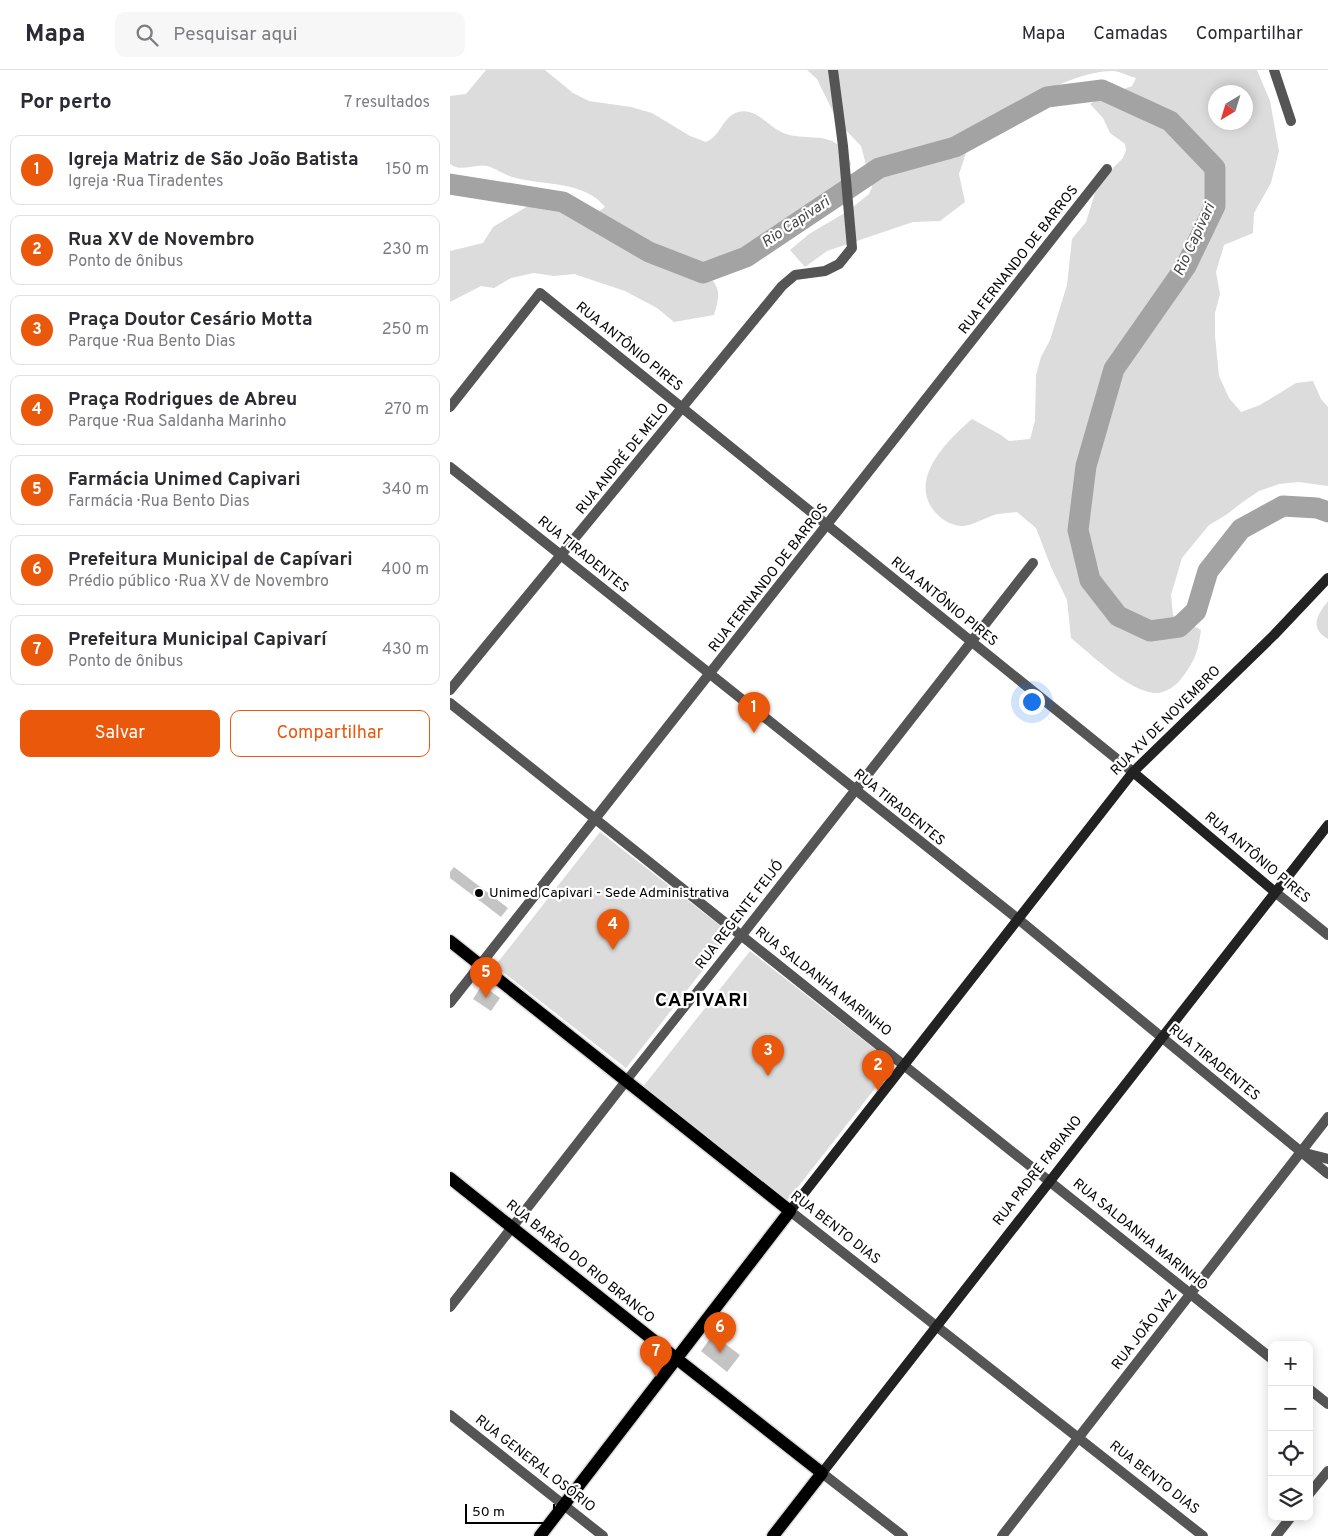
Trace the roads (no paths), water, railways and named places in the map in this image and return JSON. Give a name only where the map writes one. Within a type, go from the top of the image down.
[{"type":"main road","name":"RUA XV DE NOVEMBRO","points":[[540,1536],[1132,772],[1274,635],[1325,581]]},
{"type":"main road","name":"RUA ANTÔNIO PIRES","points":[[1132,772],[1276,892]]},
{"type":"main road","name":"RUA PADRE FABIANO","points":[[773,1536],[1328,825]]},
{"type":"main road","name":"RUA BENTO DIAS","points":[[450,941],[790,1211]]},
{"type":"main road","name":"RUA BARÃO DO RIO BRANCO","points":[[450,1178],[822,1473]]},
{"type":"street","name":"RUA ANDRÉ DE MELO","points":[[450,690],[782,286],[796,275],[825,271],[839,264],[852,248],[843,146],[833,70]]},
{"type":"street","points":[[1274,70],[1290,121]]},
{"type":"street","name":"RUA FERNANDO DE BARROS","points":[[450,1003],[828,526],[1107,169]]},
{"type":"street","name":"RUA ANTÔNIO PIRES","points":[[450,407],[540,293],[1132,772]]},
{"type":"street","name":"RUA TIRADENTES","points":[[450,467],[1018,920],[1328,1174]]},
{"type":"street","name":"RUA REGENTE FEIJÓ","points":[[450,1307],[1033,563]]},
{"type":"street","name":"RUA SALDANHA MARINHO","points":[[450,703],[1268,1355]]},
{"type":"street","name":"RUA ANTÔNIO PIRES","points":[[1276,892],[1328,935]]},
{"type":"street","name":"RUA JOÃO VAZ","points":[[1002,1536],[1328,1116]]},
{"type":"street","points":[[1301,1152],[1328,1159]]},
{"type":"street","name":"RUA BENTO DIAS","points":[[790,1211],[1203,1536]]},
{"type":"street","points":[[1313,1392],[1328,1404]]},
{"type":"street","name":"RUA GENERAL OSÓRIO","points":[[450,1415],[603,1536]]},
{"type":"street","points":[[1313,1489],[1328,1471]]},
{"type":"street","name":"RUA BARÃO DO RIO BRANCO","points":[[822,1473],[903,1536]]},
{"type":"street","points":[[1276,1536],[1288,1521]]},
{"type":"waterway","name":"Rio Capivari","points":[[450,184],[563,202],[649,252],[703,273],[746,257],[879,168],[955,147],[1047,97],[1102,90],[1170,121],[1215,168],[1215,206],[1186,266],[1114,369],[1086,466],[1078,530],[1090,580],[1118,616],[1150,631],[1179,627],[1196,611],[1208,571],[1241,529],[1283,506],[1317,508],[1328,512]]},
{"type":"place","name":"Igreja Matriz de São João Batista","points":[[754,733]]},
{"type":"place","name":"Unimed Capivari - Sede Administrativa","points":[[479,893]]},
{"type":"place","name":"Praça Rodrigues de Abreu","points":[[613,950]]},
{"type":"place","name":"Farmácia Unimed Capivari","points":[[486,998]]},
{"type":"place","name":"Praça Doutor Cesário Motta","points":[[768,1076]]},
{"type":"place","name":"Rua XV de Novembro","points":[[878,1091]]},
{"type":"place","name":"Prefeitura Municipal de Capívari","points":[[720,1353]]},
{"type":"place","name":"Prefeitura Municipal Capivarí","points":[[656,1377]]},
{"type":"district","name":"CAPIVARI","points":[[702,1001]]}]
